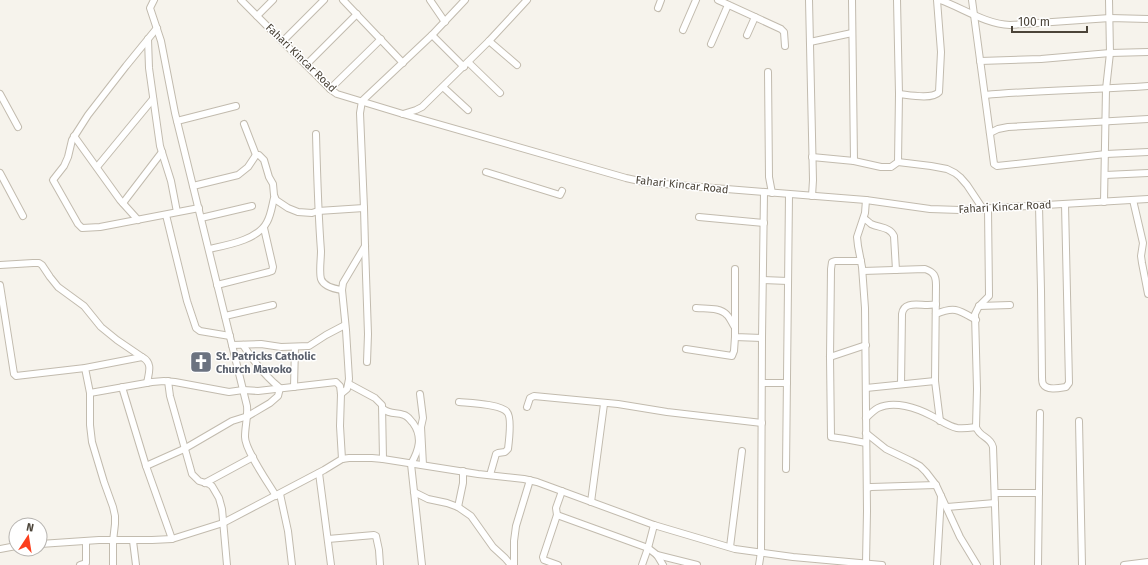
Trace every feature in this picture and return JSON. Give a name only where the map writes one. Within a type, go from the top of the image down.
[{"type":"street","points":[[154,0],[150,8],[161,41],[177,121],[243,390],[248,416],[245,437],[247,446],[253,458],[278,495],[288,531],[292,565]]},
{"type":"street","name":"Fahari Kincar Road","points":[[241,0],[330,89],[337,94],[626,178],[664,184],[866,200],[930,209],[986,209],[1148,199]]},
{"type":"street","points":[[257,16],[273,0]]},
{"type":"street","points":[[283,41],[324,0]]},
{"type":"street","points":[[342,0],[403,63]]},
{"type":"street","points":[[430,0],[445,22]]},
{"type":"street","points":[[367,362],[368,334],[360,113],[362,101],[432,35],[465,0]]},
{"type":"street","points":[[403,114],[422,107],[464,67],[527,0]]},
{"type":"street","points":[[658,8],[661,0]]},
{"type":"street","points":[[683,30],[696,0]]},
{"type":"street","points":[[718,0],[781,29],[784,32],[785,46]]},
{"type":"street","points":[[809,0],[813,180],[812,196]]},
{"type":"street","points":[[852,0],[854,161]]},
{"type":"street","points":[[897,0],[899,94],[898,162]]},
{"type":"street","points":[[899,94],[931,97],[939,92],[941,52],[939,0],[998,24],[1010,26],[1110,18],[1148,19]]},
{"type":"street","points":[[972,0],[994,164],[997,166],[1106,154],[1148,152]]},
{"type":"street","points":[[1104,202],[1106,89],[1110,53],[1109,0]]},
{"type":"street","points":[[711,44],[728,5]]},
{"type":"street","points":[[306,65],[357,14]]},
{"type":"street","points":[[747,35],[755,18]]},
{"type":"street","points":[[157,28],[126,66],[74,136],[64,166],[52,180],[78,224],[80,227],[84,228],[100,227],[198,208]]},
{"type":"street","points":[[810,42],[852,33]]},
{"type":"street","points":[[432,35],[464,67]]},
{"type":"street","points":[[148,39],[149,68],[153,99],[162,152],[177,212]]},
{"type":"street","points":[[330,89],[381,39]]},
{"type":"street","points":[[489,41],[517,65]]},
{"type":"street","points":[[980,61],[1041,59],[1110,53],[1148,52]]},
{"type":"street","points":[[468,62],[500,93]]},
{"type":"street","points":[[768,72],[769,177],[772,193]]},
{"type":"street","points":[[984,95],[1024,91],[1106,89],[1148,86]]},
{"type":"street","points":[[443,87],[468,110]]},
{"type":"street","points":[[0,94],[18,127]]},
{"type":"street","points":[[97,167],[153,99]]},
{"type":"street","points":[[177,121],[236,106]]},
{"type":"street","points":[[990,133],[998,128],[1008,126],[1148,119]]},
{"type":"street","points":[[209,249],[246,239],[264,228],[268,220],[274,198],[273,184],[269,177],[264,160],[259,155],[256,155],[244,124]]},
{"type":"street","points":[[316,134],[318,211],[321,254],[320,277],[329,287],[342,290]]},
{"type":"street","points":[[74,136],[123,203],[138,220]]},
{"type":"street","points":[[123,203],[162,152]]},
{"type":"street","points":[[193,186],[238,175],[248,167],[256,155]]},
{"type":"street","points":[[812,157],[854,161],[881,167],[891,167],[898,162],[947,169],[955,173],[967,185],[986,209],[989,294],[979,306],[975,314],[977,389],[976,428],[978,433],[992,443],[993,446],[997,565]]},
{"type":"street","points":[[486,172],[560,196],[562,191]]},
{"type":"street","points":[[1105,175],[1148,173]]},
{"type":"street","points":[[0,174],[3,186],[23,216]]},
{"type":"street","points":[[759,565],[761,552],[764,193]]},
{"type":"street","points":[[786,469],[789,195]]},
{"type":"street","points":[[274,198],[288,208],[298,212],[312,213],[318,211],[364,208]]},
{"type":"street","points":[[866,200],[864,218],[857,237],[863,271],[866,345],[866,563]]},
{"type":"street","points":[[1133,200],[1143,243],[1141,256],[1148,294]]},
{"type":"street","points":[[1039,206],[1042,377],[1043,384],[1046,387],[1055,388],[1066,387],[1069,382],[1065,204]]},
{"type":"street","points":[[201,218],[252,206]]},
{"type":"street","points":[[166,214],[187,301],[196,328],[200,331],[230,336]]},
{"type":"street","points":[[699,217],[764,223]]},
{"type":"street","points":[[864,218],[870,223],[887,229],[894,236],[896,270]]},
{"type":"street","points":[[217,285],[272,271],[273,267],[264,228]]},
{"type":"street","points":[[341,394],[347,389],[349,384],[346,325],[342,290],[343,284],[365,246]]},
{"type":"street","points":[[861,261],[835,260],[832,262],[830,357],[831,437],[845,438],[866,443]]},
{"type":"street","points":[[0,265],[33,263],[39,263],[42,265],[58,287],[84,306],[101,327],[117,340],[147,359],[150,368],[147,382]]},
{"type":"street","points":[[686,349],[732,356],[735,337],[735,269]]},
{"type":"street","points":[[863,271],[926,269],[932,272],[936,278],[935,381],[940,421]]},
{"type":"street","points":[[763,280],[788,281]]},
{"type":"street","points":[[0,285],[14,374],[16,376],[85,368],[142,357]]},
{"type":"street","points":[[901,384],[903,309],[910,305],[931,306],[936,304]]},
{"type":"street","points":[[225,316],[273,305]]},
{"type":"street","points":[[979,306],[1010,305]]},
{"type":"street","points":[[696,308],[723,311],[734,328]]},
{"type":"street","points":[[936,314],[945,310],[955,310],[961,311],[976,320]]},
{"type":"street","points":[[232,345],[261,344],[281,347],[309,346],[322,337],[346,325]]},
{"type":"street","points":[[735,337],[762,338]]},
{"type":"street","points":[[243,345],[268,378],[280,388]]},
{"type":"street","points":[[830,357],[866,345]]},
{"type":"street","points":[[294,387],[295,347]]},
{"type":"street","points":[[85,368],[90,394],[90,425],[92,442],[115,516],[113,565]]},
{"type":"street","points":[[90,394],[147,382],[168,381],[229,392],[243,390],[258,391],[336,382],[340,386],[341,394],[340,426],[342,459]]},
{"type":"street","points":[[168,381],[170,396],[192,474],[200,481],[212,486],[220,498],[227,565]]},
{"type":"street","points":[[866,388],[935,381]]},
{"type":"street","points":[[762,383],[787,383]]},
{"type":"street","points":[[349,384],[382,404],[383,459]]},
{"type":"street","points":[[122,387],[146,466],[172,539]]},
{"type":"street","points":[[146,466],[184,449],[232,421],[248,416],[277,398],[280,388]]},
{"type":"street","points":[[420,394],[423,414],[421,427],[423,465]]},
{"type":"street","points":[[527,407],[530,398],[534,396],[604,404],[618,404],[667,412],[762,423]]},
{"type":"street","points":[[459,402],[496,406],[508,412],[508,449],[505,452],[498,452],[496,454],[490,474]]},
{"type":"street","points":[[591,502],[604,404]]},
{"type":"street","points":[[866,418],[876,409],[892,405],[909,407],[925,412],[956,428],[976,428]]},
{"type":"street","points":[[383,409],[388,413],[406,415],[410,418],[417,429],[419,436],[419,446],[416,456],[411,464],[422,565]]},
{"type":"street","points":[[1038,565],[1040,413]]},
{"type":"street","points":[[1079,421],[1082,565]]},
{"type":"street","points":[[866,433],[886,449],[920,466],[936,485],[960,538],[977,565]]},
{"type":"street","points":[[730,548],[742,451]]},
{"type":"street","points":[[205,483],[253,458]]},
{"type":"street","points":[[48,543],[172,539],[223,523],[319,473],[342,459],[372,458],[530,480],[654,525],[730,548],[793,557],[882,565]]},
{"type":"street","points":[[458,507],[463,484],[463,471]]},
{"type":"street","points":[[319,473],[331,565]]},
{"type":"street","points":[[514,565],[514,541],[516,526],[530,480]]},
{"type":"street","points":[[867,488],[936,485]]},
{"type":"street","points":[[558,565],[544,560],[543,557],[562,491]]},
{"type":"street","points":[[414,492],[428,499],[458,507],[471,516],[493,547],[511,565]]},
{"type":"street","points":[[995,493],[1039,494]]},
{"type":"street","points":[[937,565],[941,495]]},
{"type":"street","points":[[947,507],[995,503]]},
{"type":"street","points":[[556,515],[648,548],[657,555],[663,565]]},
{"type":"street","points":[[642,565],[654,525]]},
{"type":"street","points":[[328,539],[374,535],[376,536],[379,550],[380,565]]},
{"type":"street","points":[[80,565],[86,563],[86,541]]},
{"type":"street","points":[[133,541],[136,565]]},
{"type":"street","points":[[657,555],[697,565]]},
{"type":"street","points":[[1124,565],[1148,562]]},
{"type":"place","name":"St. Patricks Catholic Church Mavoko","points":[[201,362]]}]
